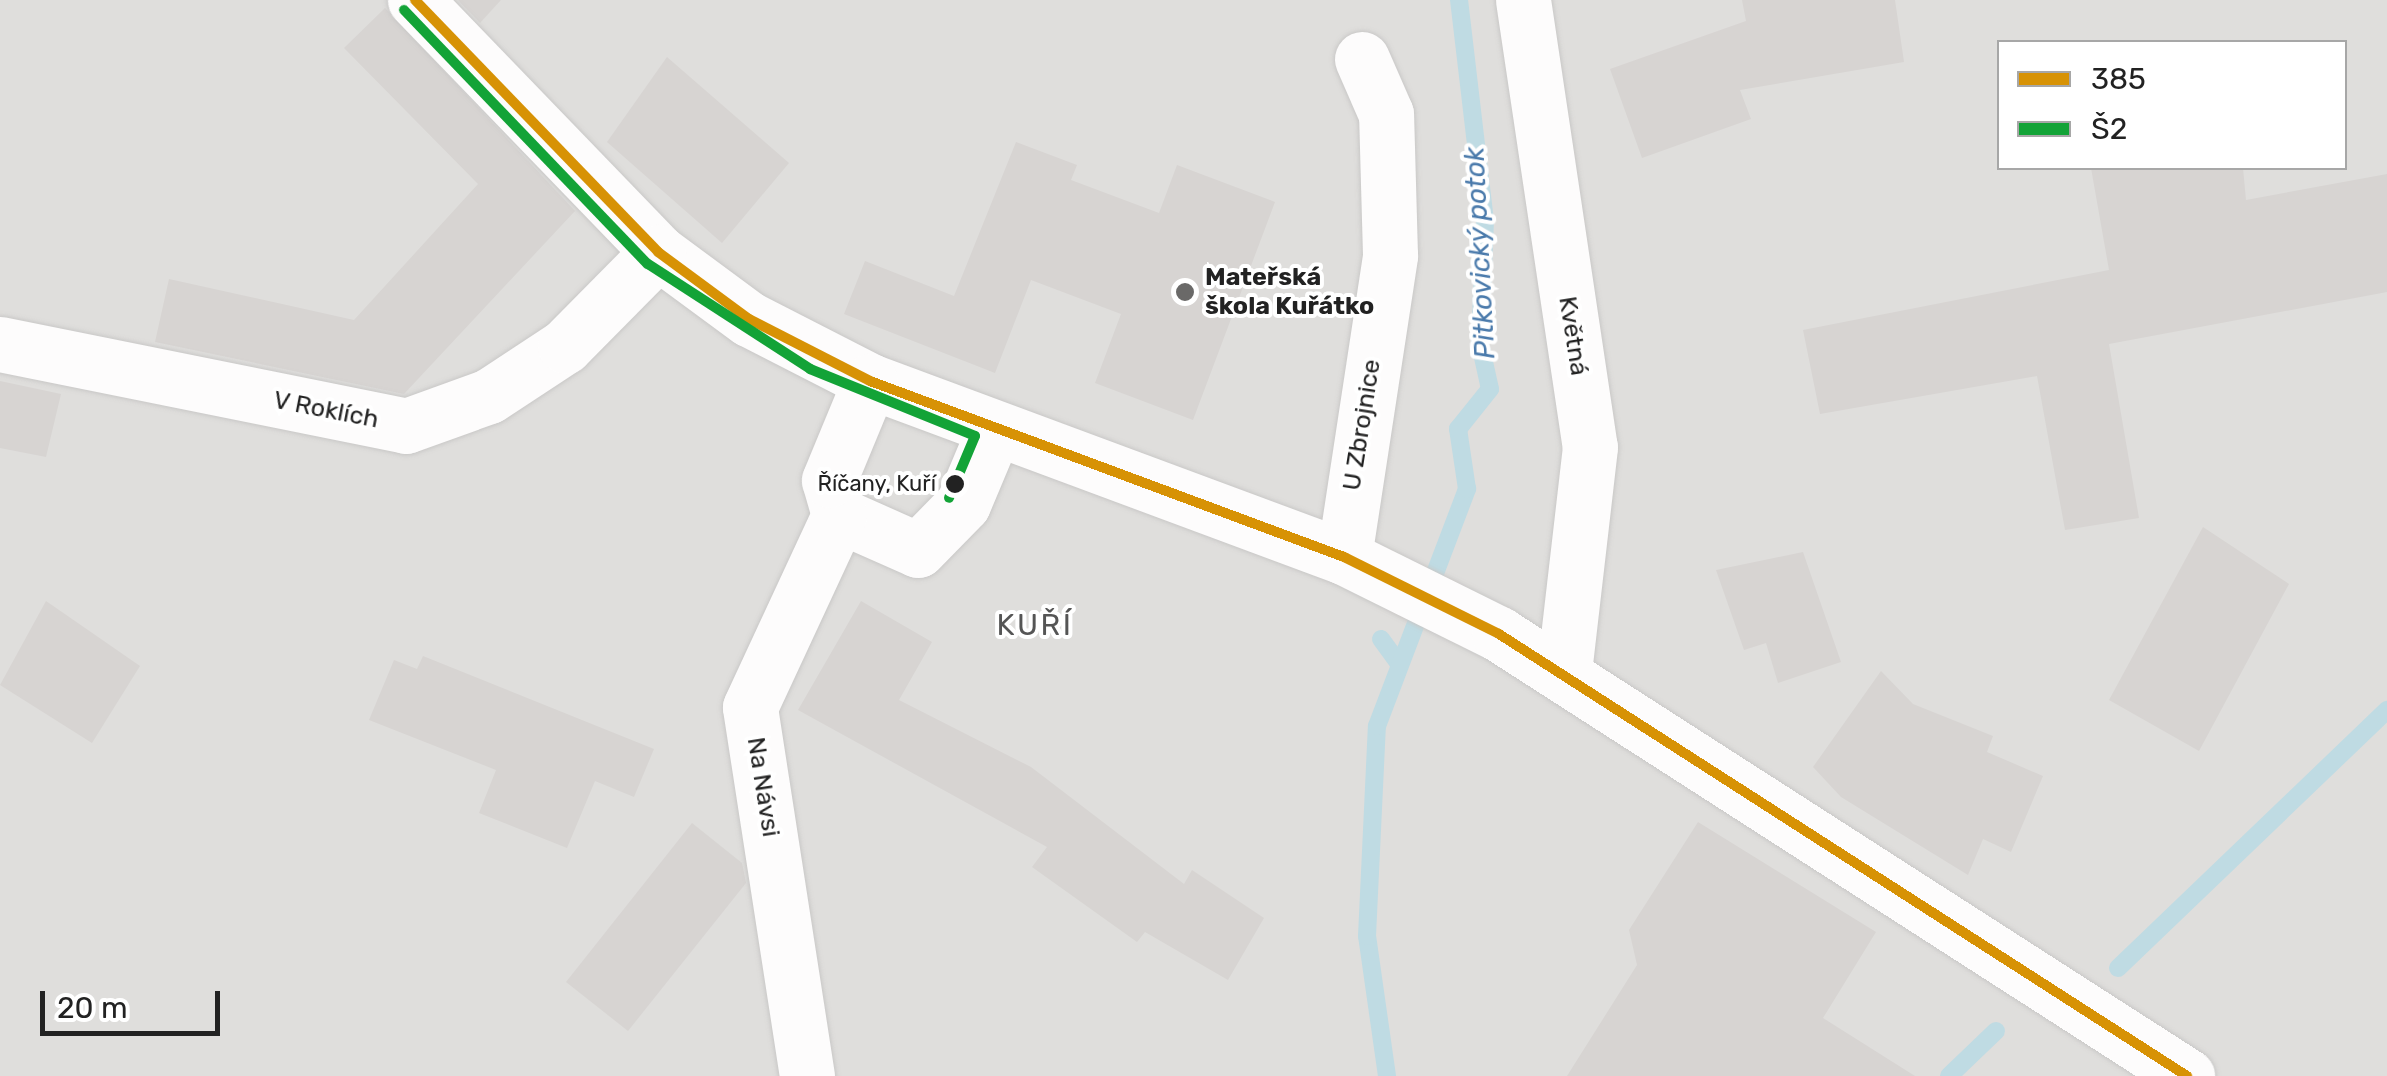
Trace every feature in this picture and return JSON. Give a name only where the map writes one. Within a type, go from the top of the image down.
[{"type":"street","points":[[415,0],[658,252],[749,319],[870,381],[1363,567],[1499,634],[2187,1076]]},
{"type":"street","name":"Květná","points":[[1523,0],[1590,447],[1564,673]]},
{"type":"street","name":"U Zbrojnice","points":[[1362,59],[1386,114],[1390,256],[1363,567]]},
{"type":"street","name":"V Roklích","points":[[0,344],[406,426],[488,396],[564,346],[658,252]]},
{"type":"street","name":"Na Návsi","points":[[807,1076],[750,708],[838,515],[829,480],[870,381]]},
{"type":"street","points":[[838,515],[918,550],[962,504],[996,428]]},
{"type":"shaded area","points":[[0,0],[2387,0],[2387,1076],[0,1076]]},
{"type":"building","points":[[458,0],[501,0],[480,23]]},
{"type":"building","points":[[1742,0],[1895,0],[1904,62],[1740,90],[1751,119],[1642,158],[1610,69],[1746,21]]},
{"type":"building","points":[[385,8],[575,211],[404,394],[155,342],[169,279],[354,320],[478,184],[344,48]]},
{"type":"building","points":[[667,57],[789,163],[722,243],[607,142]]},
{"type":"building","points":[[1016,142],[1077,165],[1071,180],[1159,213],[1177,165],[1275,202],[1193,420],[1095,383],[1121,314],[1031,280],[995,373],[844,314],[865,261],[954,296]]},
{"type":"building","points":[[2091,170],[2243,170],[2246,200],[2387,174],[2387,292],[2109,344],[2139,518],[2065,530],[2037,376],[1820,414],[1803,330],[2109,270]]},
{"type":"building","points":[[0,381],[61,394],[46,457],[0,448]]},
{"type":"building","points":[[2203,527],[2289,584],[2199,751],[2109,700]]},
{"type":"building","points":[[1803,552],[1841,662],[1778,683],[1766,643],[1744,650],[1716,570]]},
{"type":"building","points":[[46,601],[140,666],[92,743],[0,685]]},
{"type":"building","points":[[861,601],[932,642],[899,700],[1031,767],[1184,884],[1192,870],[1264,918],[1228,980],[1145,932],[1137,942],[1032,867],[1047,847],[798,710]]},
{"type":"building","points":[[423,656],[654,749],[634,797],[595,781],[567,848],[479,813],[496,770],[369,720],[394,660],[417,669]]},
{"type":"building","points":[[1881,671],[1913,704],[1993,736],[1987,752],[2043,776],[2011,852],[1983,839],[1968,875],[1841,797],[1813,767]]},
{"type":"building","points":[[1698,822],[1876,932],[1823,1018],[1915,1076],[1567,1076],[1637,965],[1629,930]]},
{"type":"building","points":[[692,823],[742,863],[746,883],[628,1031],[566,982]]},
{"type":"waterway","name":"Pitkovický potok","points":[[1387,1076],[1367,936],[1377,726],[1467,489],[1458,429],[1490,389],[1480,344],[1485,221],[1459,0]]},
{"type":"waterway","points":[[1381,639],[1399,664]]},
{"type":"waterway","points":[[2118,968],[2387,710]]},
{"type":"waterway","points":[[1949,1076],[1996,1031]]},
{"type":"transit line","name":"385","points":[[415,0],[658,252],[749,319],[870,381],[1344,557],[1499,634],[2187,1076]]},
{"type":"transit line","name":"Š2","points":[[404,10],[648,264],[810,369],[975,436],[949,498]]},
{"type":"place","name":"Mateřská škola Kuřátko","points":[[1185,292]]},
{"type":"place","name":"Říčany, Kuří","points":[[955,484]]},
{"type":"district","name":"KUŘÍ","points":[[1035,625]]}]
